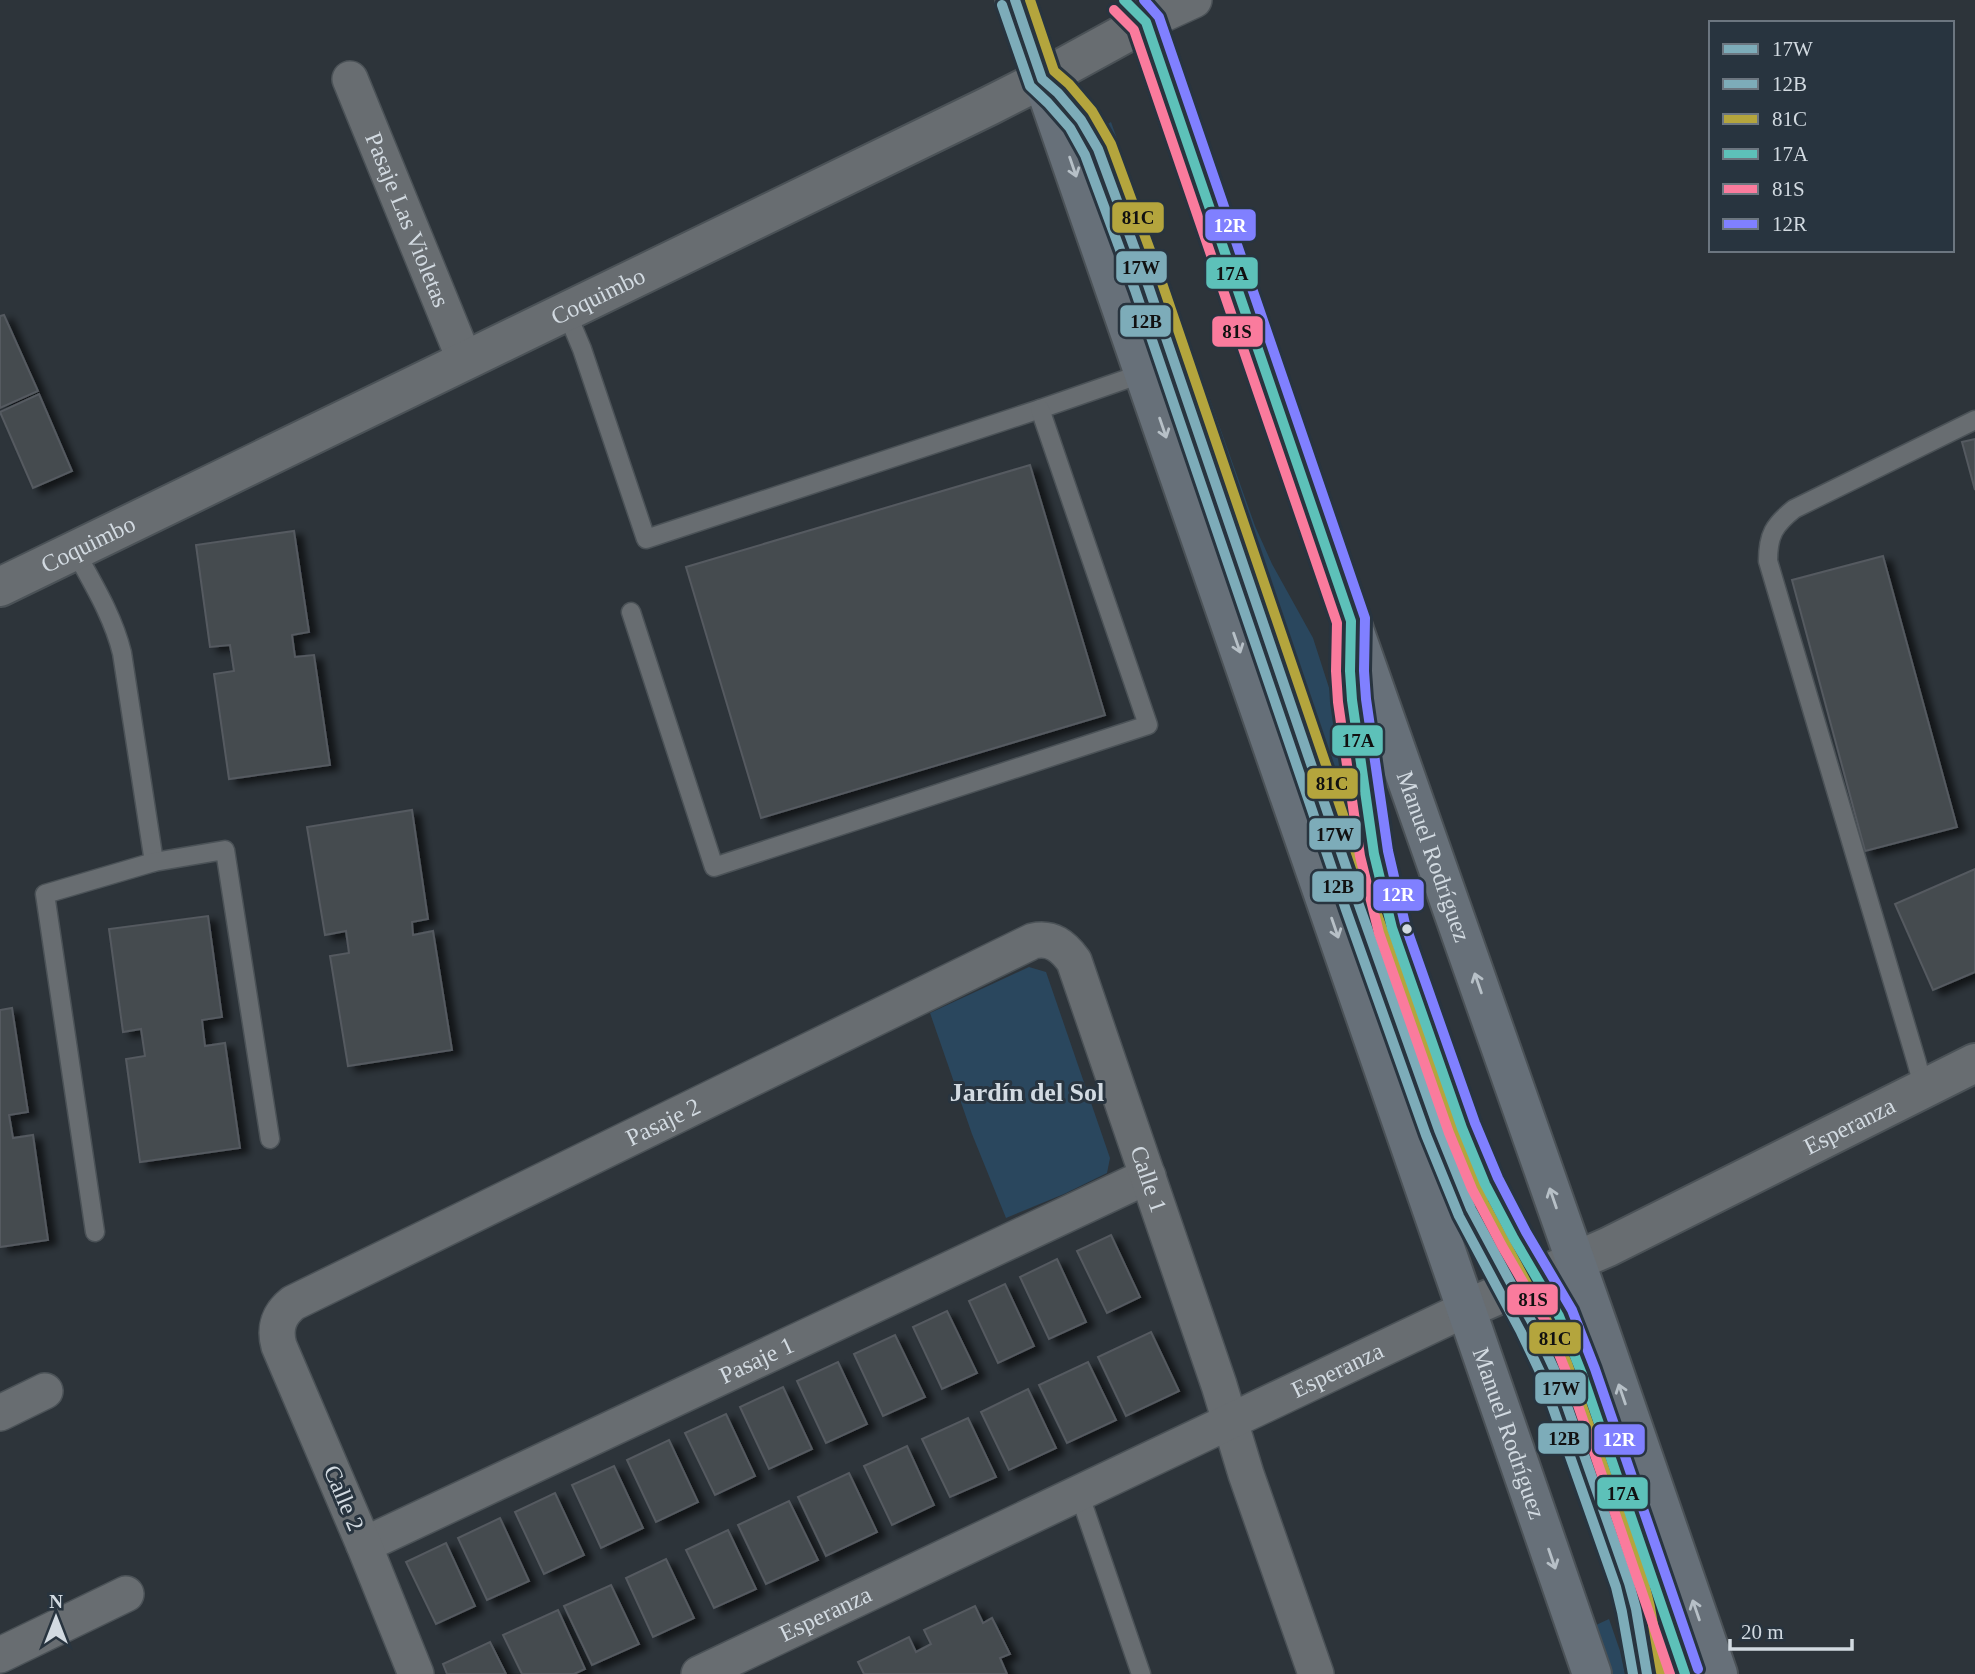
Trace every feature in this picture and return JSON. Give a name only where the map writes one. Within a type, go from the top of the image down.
[{"type":"main road","name":"Manuel Rodríguez","points":[[1015,0],[1592,1674]]},
{"type":"main road","name":"Manuel Rodríguez","points":[[1136,7],[1718,1674]]},
{"type":"street","name":"Coquimbo","points":[[0,587],[1042,79],[1136,7],[1194,0]]},
{"type":"street","name":"Pasaje Las Violetas","points":[[350,79],[465,360]]},
{"type":"street","name":"Pasaje 2","points":[[279,1321],[293,1303],[1020,947],[1039,939],[1055,942]]},
{"type":"street","name":"Calle 1","points":[[1055,942],[1064,948],[1074,961],[1316,1674]]},
{"type":"street","name":"Esperanza","points":[[699,1674],[1231,1420],[1466,1310],[1576,1262],[1975,1063]]},
{"type":"street","name":"Pasaje 1","points":[[364,1545],[1148,1175]]},
{"type":"street","name":"Calle 2","points":[[279,1321],[276,1337],[279,1346],[416,1674]]},
{"type":"street","points":[[0,1413],[45,1391]]},
{"type":"street","points":[[0,1655],[126,1594]]},
{"type":"lane","points":[[1042,79],[1076,114],[1098,149],[1148,285],[1359,905],[1439,1130],[1471,1209],[1526,1283],[1559,1315],[1582,1374],[1685,1674]]},
{"type":"lane","points":[[566,311],[582,349],[646,539],[1144,373]]},
{"type":"lane","points":[[631,612],[714,867],[1148,725],[1040,409]]},
{"type":"lane","points":[[1924,1089],[1768,561],[1768,545],[1773,530],[1782,518],[1794,509],[1975,420]]},
{"type":"lane","points":[[75,551],[117,632],[154,862]]},
{"type":"lane","points":[[1351,621],[1352,700],[1374,854],[1392,928],[1462,1128],[1475,1161],[1514,1239],[1549,1357],[1629,1583],[1647,1674]]},
{"type":"lane","points":[[94,1232],[45,894],[154,862],[225,850],[270,1139]]},
{"type":"lane","points":[[1079,1493],[1141,1674]]},
{"type":"shaded area","points":[[1111,122],[1255,526],[1272,564],[1313,638],[1340,722],[1368,874],[1364,877],[1104,126]]},
{"type":"shaded area","points":[[1029,967],[1046,972],[1110,1158],[1107,1173],[1006,1218],[972,1134],[930,1013]]},
{"type":"shaded area","points":[[1609,1619],[1625,1674],[1612,1674],[1596,1625]]},
{"type":"building","points":[[4,315],[38,391],[0,408],[0,316]]},
{"type":"building","points":[[39,394],[72,471],[33,488],[0,412]]},
{"type":"building","points":[[1975,439],[1975,490],[1962,442]]},
{"type":"building","points":[[1030,465],[1105,715],[761,818],[686,567]]},
{"type":"building","points":[[294,531],[309,632],[292,635],[295,657],[314,655],[330,765],[229,779],[214,674],[234,671],[230,645],[210,647],[196,545]]},
{"type":"building","points":[[1883,556],[1957,827],[1865,851],[1792,580]]},
{"type":"building","points":[[412,810],[428,919],[412,922],[413,935],[433,931],[452,1050],[348,1066],[330,956],[349,953],[346,931],[325,935],[307,827]]},
{"type":"building","points":[[1975,869],[1975,972],[1933,990],[1895,904]]},
{"type":"building","points":[[208,916],[222,1017],[202,1020],[205,1046],[225,1043],[240,1148],[140,1162],[126,1059],[145,1056],[141,1029],[123,1032],[109,929]]},
{"type":"building","points":[[12,1008],[28,1112],[9,1115],[13,1138],[33,1135],[48,1240],[0,1247],[0,1010]]},
{"type":"building","points":[[1111,1235],[1140,1297],[1107,1313],[1077,1251]]},
{"type":"building","points":[[1057,1259],[1086,1322],[1049,1339],[1020,1277]]},
{"type":"building","points":[[1005,1284],[1034,1346],[998,1363],[969,1301]]},
{"type":"building","points":[[947,1311],[977,1373],[942,1389],[913,1327]]},
{"type":"building","points":[[1151,1332],[1179,1391],[1126,1416],[1098,1357]]},
{"type":"building","points":[[895,1335],[925,1397],[883,1416],[854,1354]]},
{"type":"building","points":[[838,1362],[867,1424],[826,1443],[797,1381]]},
{"type":"building","points":[[1088,1362],[1116,1420],[1067,1443],[1039,1385]]},
{"type":"building","points":[[783,1387],[812,1449],[769,1469],[740,1407]]},
{"type":"building","points":[[1028,1389],[1056,1448],[1009,1470],[981,1412]]},
{"type":"building","points":[[726,1414],[755,1476],[715,1495],[685,1433]]},
{"type":"building","points":[[968,1418],[996,1477],[950,1497],[922,1439]]},
{"type":"building","points":[[669,1440],[698,1502],[656,1522],[627,1460]]},
{"type":"building","points":[[907,1446],[934,1505],[892,1525],[864,1466]]},
{"type":"building","points":[[614,1466],[643,1528],[601,1548],[572,1485]]},
{"type":"building","points":[[849,1473],[877,1532],[826,1556],[798,1497]]},
{"type":"building","points":[[555,1493],[584,1555],[544,1574],[515,1512]]},
{"type":"building","points":[[789,1501],[818,1560],[766,1584],[738,1525]]},
{"type":"building","points":[[500,1518],[529,1581],[487,1600],[458,1538]]},
{"type":"building","points":[[728,1530],[756,1589],[714,1608],[686,1550]]},
{"type":"building","points":[[446,1543],[475,1606],[436,1624],[406,1562]]},
{"type":"building","points":[[666,1559],[694,1618],[653,1637],[626,1578]]},
{"type":"building","points":[[611,1585],[639,1644],[592,1665],[564,1606]]},
{"type":"building","points":[[975,1606],[983,1623],[992,1618],[1010,1654],[1000,1658],[1007,1674],[864,1674],[858,1662],[909,1637],[916,1652],[931,1644],[924,1630]]},
{"type":"building","points":[[558,1610],[585,1669],[574,1674],[522,1674],[503,1635]]},
{"type":"building","points":[[490,1642],[506,1674],[447,1674],[443,1664]]},
{"type":"transit line","name":"17W","points":[[1015,0],[1042,79],[1081,120],[1098,149],[1148,285],[1359,905],[1439,1130],[1471,1209],[1554,1369],[1629,1583],[1647,1674]]},
{"type":"transit line","name":"81C","points":[[1030,0],[1054,71],[1092,111],[1111,144],[1161,280],[1372,900],[1452,1125],[1484,1203],[1567,1363],[1643,1579],[1661,1672]]},
{"type":"transit line","name":"17A","points":[[1124,0],[1146,22],[1351,621],[1352,700],[1374,854],[1392,928],[1462,1128],[1485,1184],[1559,1316],[1582,1374],[1685,1674]]},
{"type":"transit line","name":"12R","points":[[1144,0],[1159,17],[1365,618],[1366,699],[1388,851],[1405,924],[1475,1123],[1498,1178],[1572,1310],[1595,1369],[1698,1669]]},
{"type":"transit line","name":"12B","points":[[1002,5],[1030,86],[1070,128],[1085,155],[1135,290],[1346,910],[1426,1135],[1459,1216],[1541,1374],[1616,1587],[1633,1674]]},
{"type":"transit line","name":"81S","points":[[1114,10],[1134,30],[1337,623],[1338,702],[1360,856],[1379,933],[1449,1133],[1472,1189],[1546,1322],[1569,1379],[1670,1674]]},
{"type":"district","name":"Jardín del Sol","points":[[1027,1092]]}]
